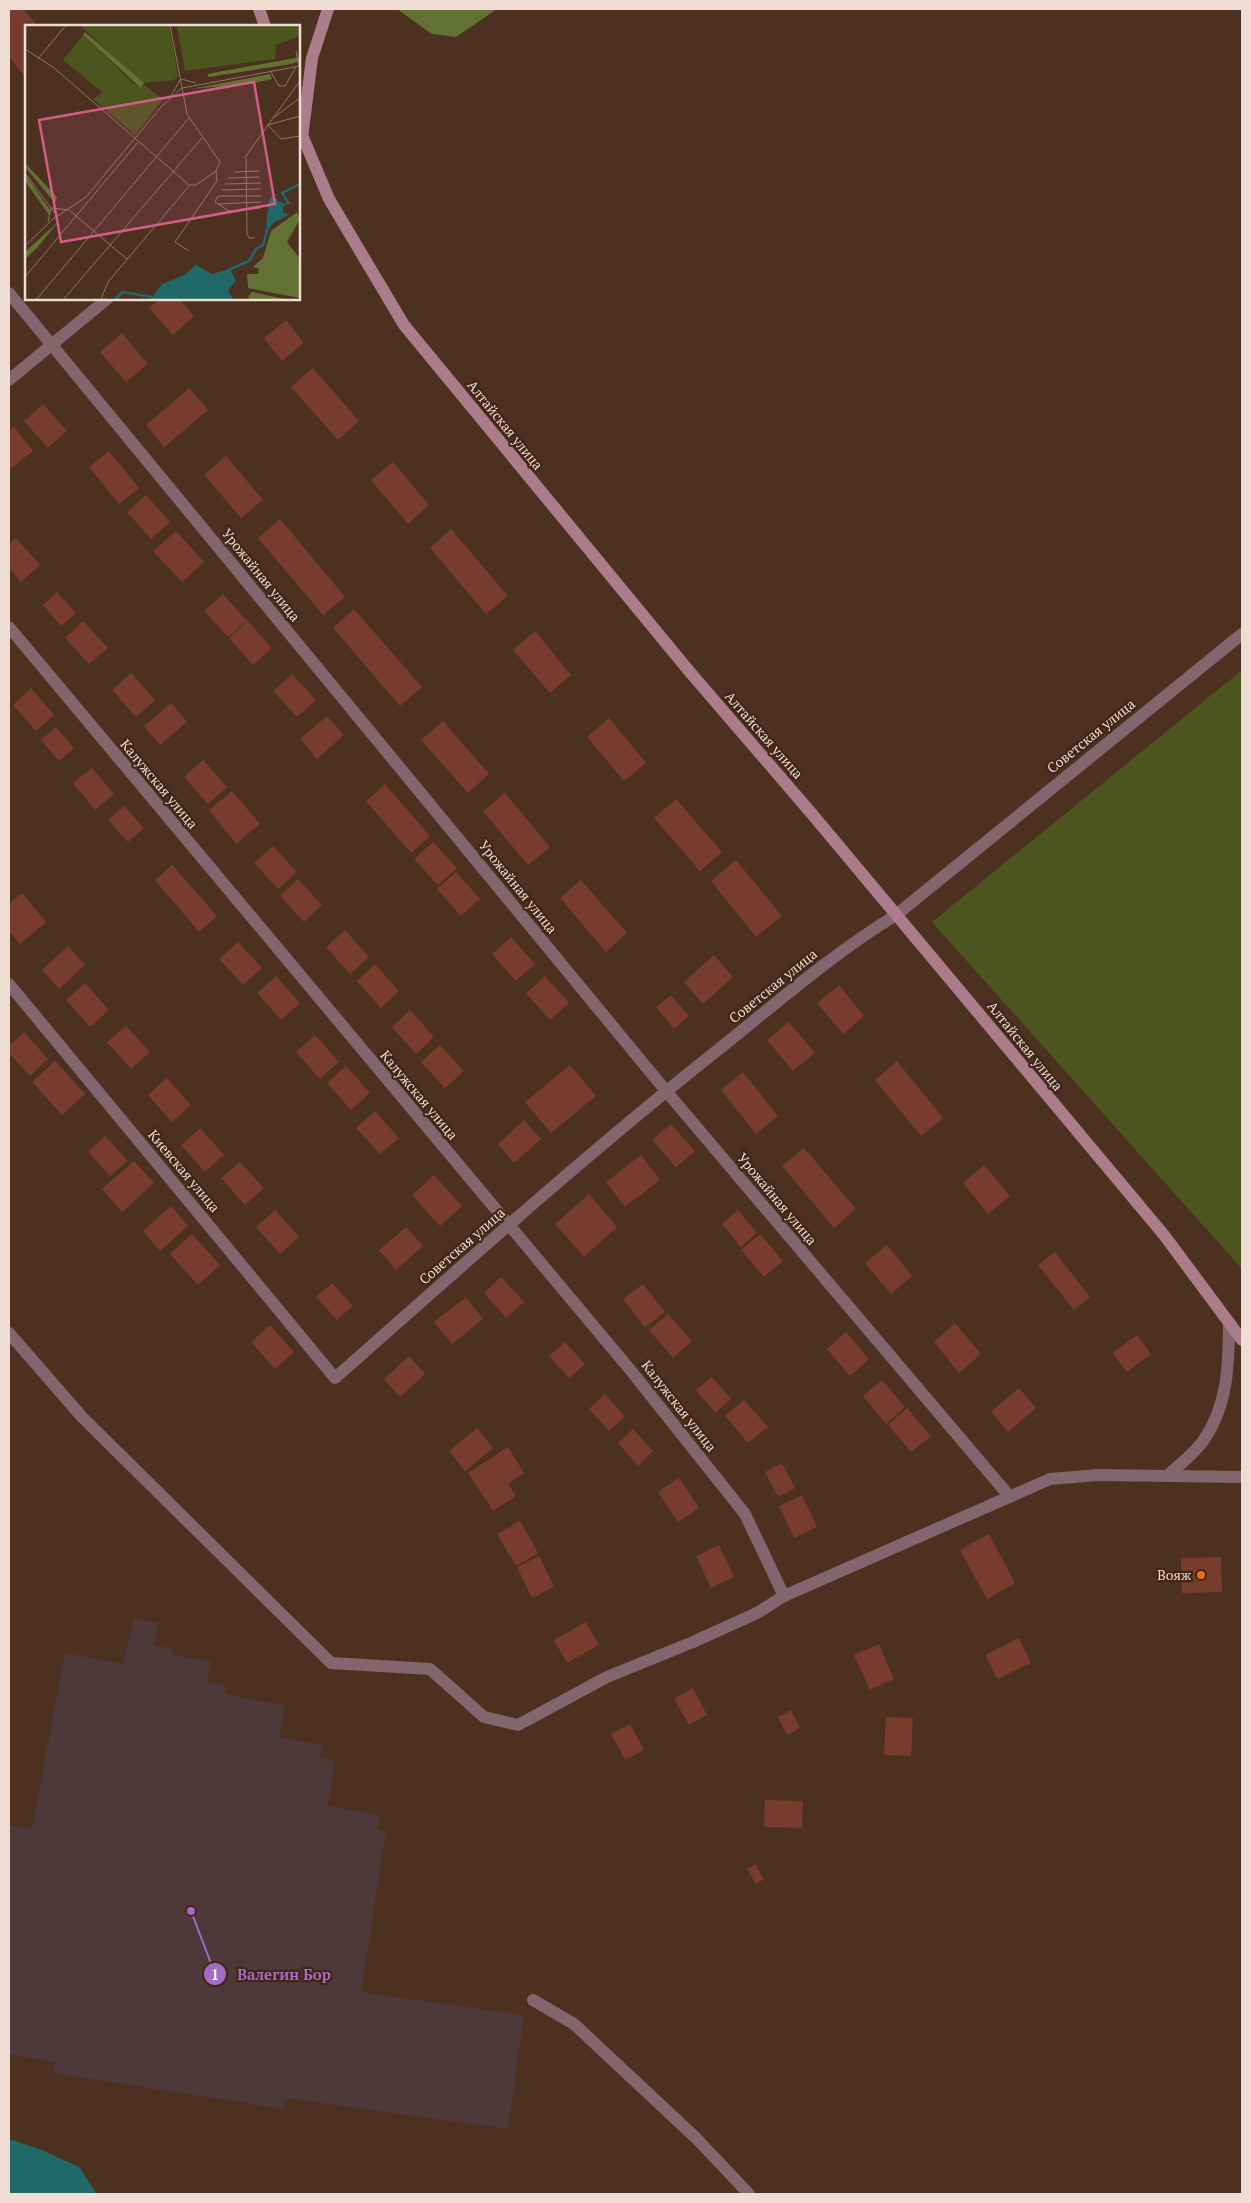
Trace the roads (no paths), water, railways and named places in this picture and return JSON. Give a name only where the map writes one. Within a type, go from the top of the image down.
[{"type":"main road","points":[[259,9],[265,25]]},
{"type":"main road","points":[[300,135],[312,58],[328,9]]},
{"type":"main road","name":"Алтайская улица","points":[[300,135],[329,199],[404,325],[664,640],[1164,1235],[1242,1340]]},
{"type":"street","name":"Урожайная улица","points":[[9,293],[666,1091],[1010,1496]]},
{"type":"street","points":[[9,380],[51,343],[106,300]]},
{"type":"street","name":"Калужская улица","points":[[9,628],[632,1372],[745,1514],[784,1596]]},
{"type":"street","name":"Советская улица","points":[[335,1378],[508,1225],[666,1091],[855,940],[896,915],[1242,634]]},
{"type":"street","name":"Киевская улица","points":[[9,984],[335,1378]]},
{"type":"street","points":[[1167,1476],[1203,1441],[1220,1409],[1229,1363],[1229,1322]]},
{"type":"street","points":[[9,1333],[82,1417],[332,1663],[430,1669],[484,1717],[518,1725],[607,1677],[693,1642],[757,1613],[784,1596],[1050,1479],[1096,1475],[1242,1477]]},
{"type":"street","points":[[533,2000],[574,2024],[696,2138],[750,2194]]},
{"type":"water","points":[[9,2139],[42,2150],[79,2167],[95,2191],[95,2194],[9,2194]]},
{"type":"place","name":"Вояж","points":[[1201,1575]]},
{"type":"place","name":"Валегин Бор","points":[[191,1911]]}]
